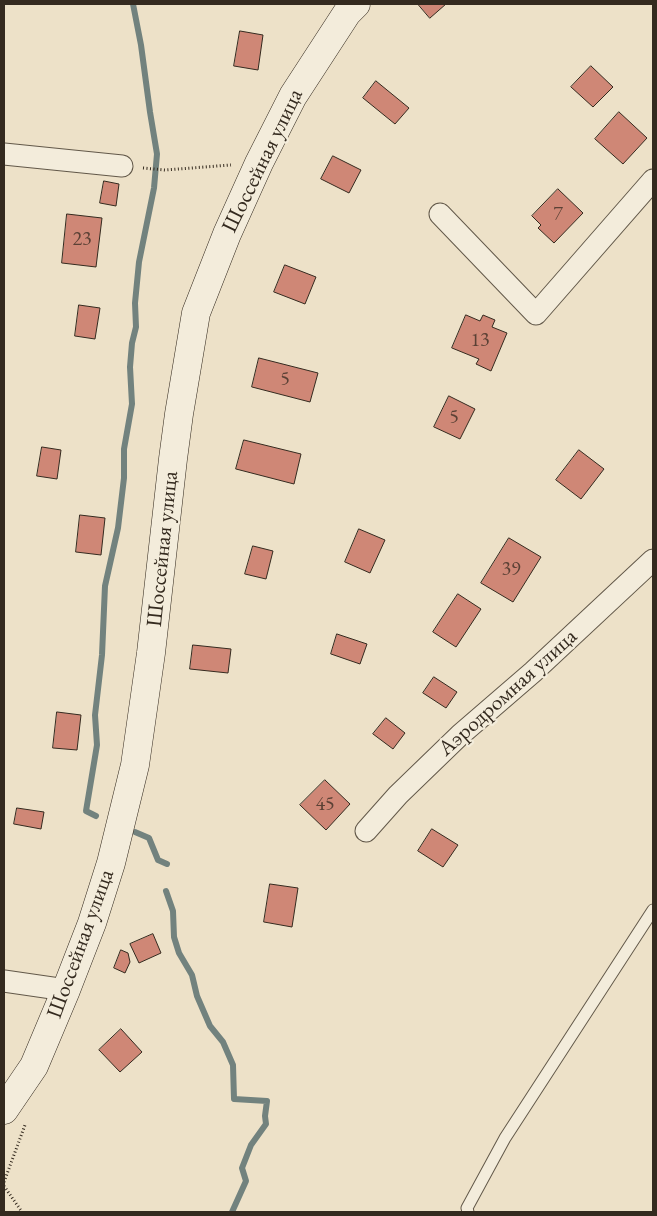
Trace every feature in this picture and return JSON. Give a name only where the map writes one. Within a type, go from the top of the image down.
[{"type":"main road","name":"Шоссейная улица","points":[[4,1110],[34,1066],[92,923],[112,863],[135,765],[151,653],[174,450],[196,313],[227,234],[259,163],[293,96],[347,13],[356,4]]},
{"type":"street","points":[[4,154],[122,166]]},
{"type":"street","points":[[440,214],[536,314],[653,180]]},
{"type":"street","name":"Аэродромная улица","points":[[366,831],[398,795],[460,735],[533,672],[653,560]]},
{"type":"street","points":[[4,981],[66,990]]},
{"type":"lane","points":[[468,1212],[467,1208],[505,1138],[653,910]]},
{"type":"path","points":[[150,168],[165,170],[259,163]]},
{"type":"path","points":[[4,1186],[22,1212]]},
{"type":"building","points":[[418,4],[446,4],[430,18]]},
{"type":"building","points":[[240,31],[263,35],[258,70],[234,66]]},
{"type":"building","points":[[591,66],[613,87],[593,107],[571,87]]},
{"type":"building","points":[[376,81],[409,108],[395,124],[363,98]]},
{"type":"building","points":[[619,112],[647,138],[623,164],[595,139]]},
{"type":"building","points":[[333,156],[361,170],[349,193],[321,179]]},
{"type":"building","points":[[104,181],[119,184],[116,206],[100,203]]},
{"type":"building","points":[[558,189],[583,213],[554,243],[538,228],[541,225],[532,216]]},
{"type":"building","points":[[67,214],[102,218],[96,267],[62,263]]},
{"type":"building","points":[[285,265],[316,277],[305,304],[274,292]]},
{"type":"building","points":[[79,305],[100,308],[95,339],[75,336]]},
{"type":"building","points":[[466,315],[480,321],[483,315],[495,320],[492,327],[507,333],[491,371],[476,364],[479,359],[452,348]]},
{"type":"building","points":[[259,358],[318,373],[310,402],[252,387]]},
{"type":"building","points":[[449,396],[475,409],[460,439],[434,427]]},
{"type":"building","points":[[244,440],[301,454],[294,484],[236,469]]},
{"type":"building","points":[[42,447],[61,450],[57,479],[37,476]]},
{"type":"building","points":[[579,450],[604,469],[581,499],[556,480]]},
{"type":"building","points":[[80,515],[105,518],[101,555],[76,552]]},
{"type":"building","points":[[359,529],[385,540],[370,573],[345,562]]},
{"type":"building","points":[[509,538],[541,557],[513,602],[481,583]]},
{"type":"building","points":[[253,546],[273,551],[266,579],[245,574]]},
{"type":"building","points":[[458,594],[481,609],[456,647],[433,632]]},
{"type":"building","points":[[337,634],[367,644],[360,664],[331,654]]},
{"type":"building","points":[[193,645],[231,649],[228,673],[190,669]]},
{"type":"building","points":[[434,677],[457,692],[446,708],[423,693]]},
{"type":"building","points":[[57,712],[81,715],[77,750],[53,748]]},
{"type":"building","points":[[386,718],[405,733],[393,749],[373,734]]},
{"type":"building","points":[[325,780],[350,804],[326,830],[300,805]]},
{"type":"building","points":[[17,808],[44,812],[41,829],[14,824]]},
{"type":"building","points":[[432,829],[458,845],[443,867],[418,851]]},
{"type":"building","points":[[270,884],[298,888],[292,927],[264,922]]},
{"type":"building","points":[[153,934],[161,953],[139,963],[130,944]]},
{"type":"building","points":[[121,950],[128,953],[130,962],[125,973],[114,968]]},
{"type":"building","points":[[121,1029],[142,1052],[120,1072],[99,1050]]},
{"type":"waterway","points":[[96,816],[86,811],[97,745],[95,715],[102,655],[105,586],[118,528],[124,478],[124,449],[132,404],[130,367],[132,343],[136,327],[135,303],[139,262],[154,188],[157,154],[133,4]]},
{"type":"waterway","points":[[135,832],[149,838],[158,860],[167,864]]},
{"type":"waterway","points":[[166,891],[173,911],[174,937],[179,953],[192,975],[197,996],[210,1026],[223,1042],[233,1065],[234,1099],[267,1101],[266,1124],[251,1145],[242,1168],[246,1181],[232,1212]]}]
